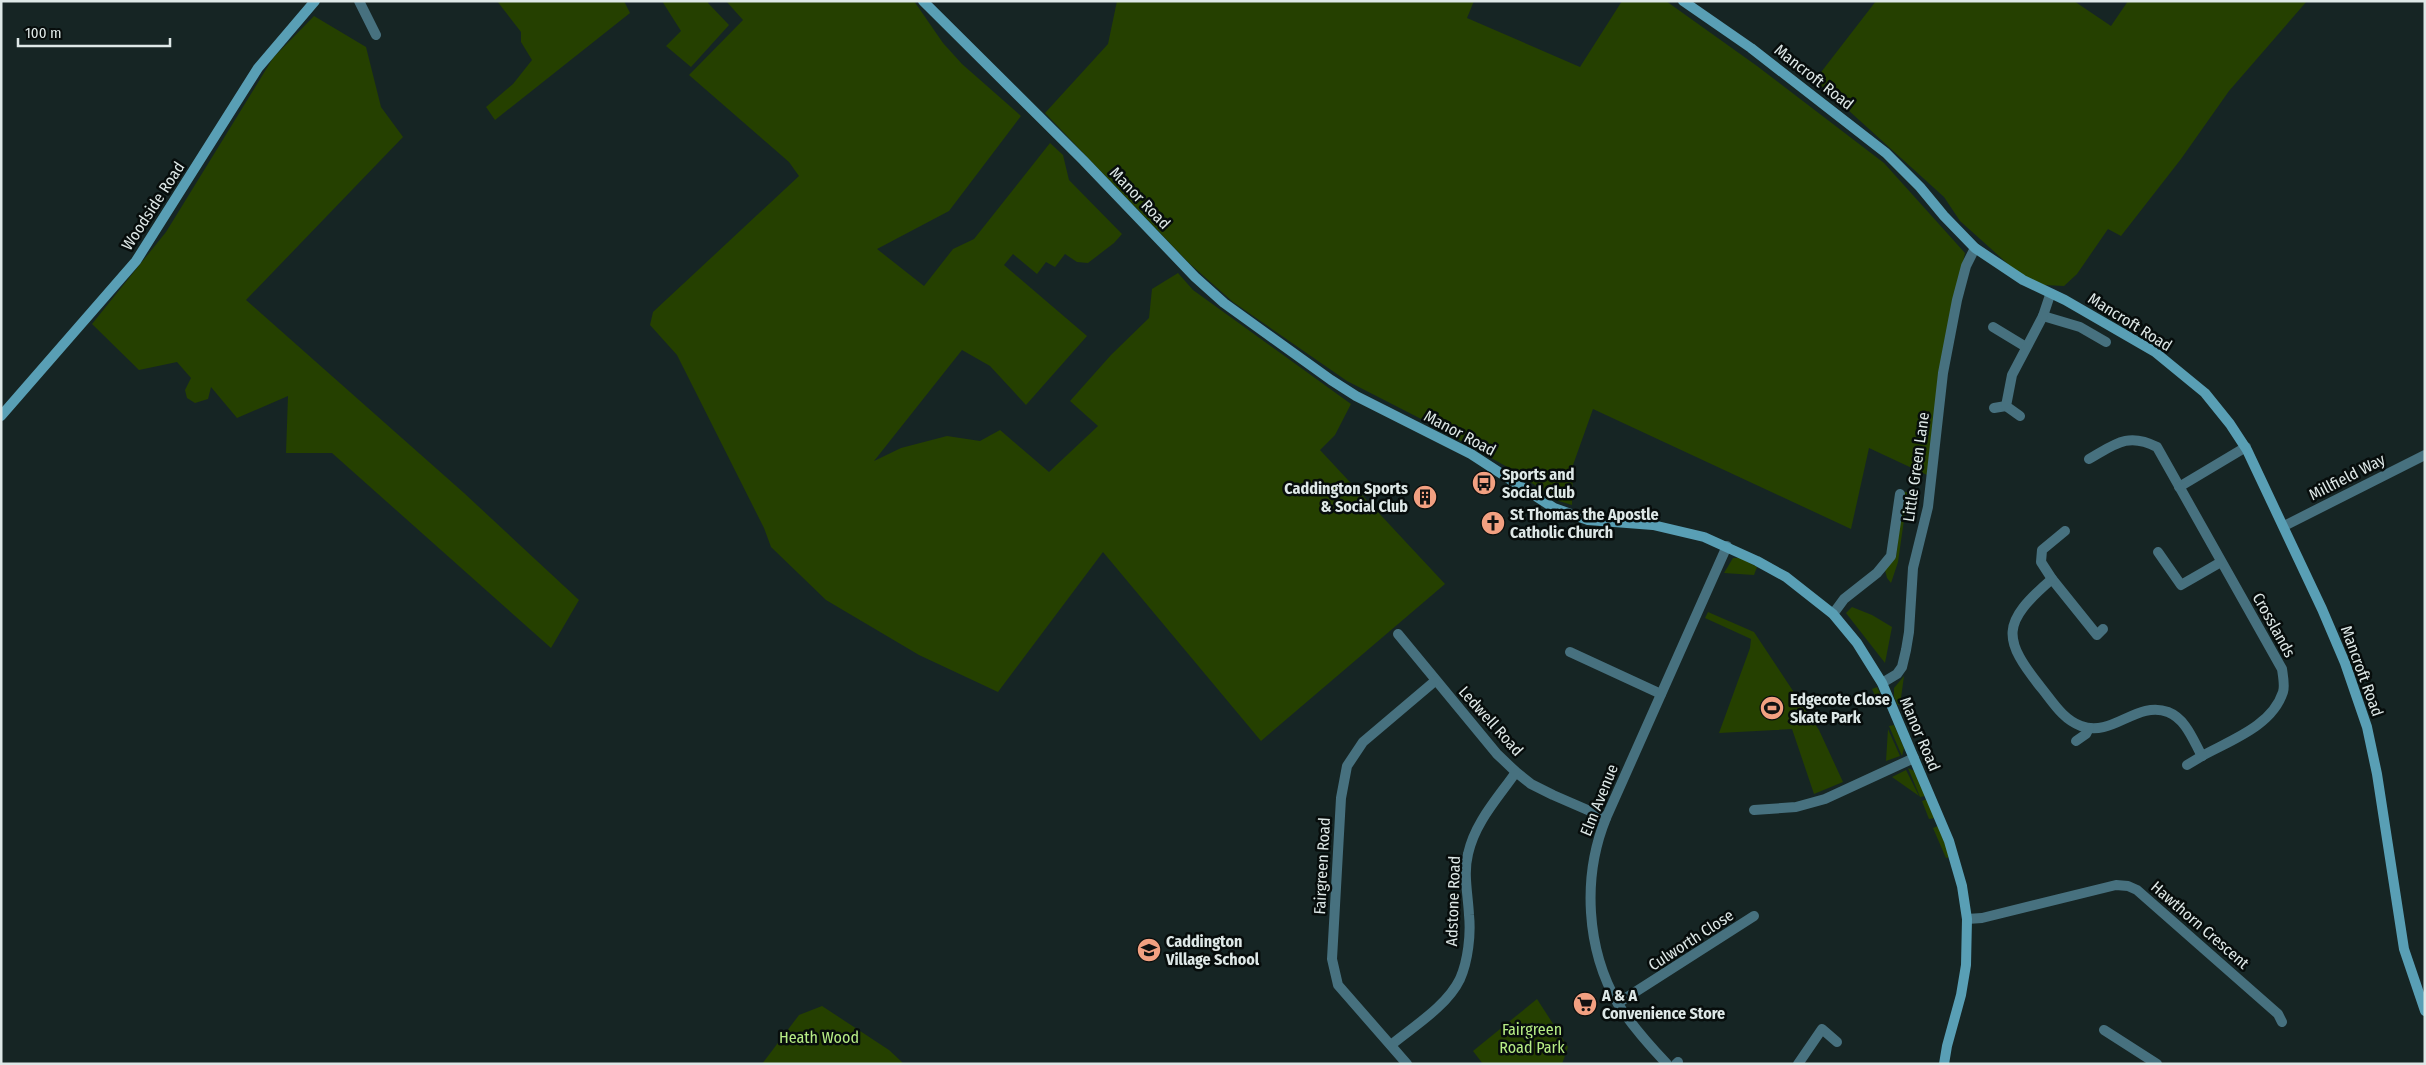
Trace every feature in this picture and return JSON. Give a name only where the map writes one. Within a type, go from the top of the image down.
[{"type":"street","name":"Woodside Road","points":[[1,416],[136,261],[258,68],[315,1]]},
{"type":"street","points":[[360,1],[376,36]]},
{"type":"street","name":"Manor Road","points":[[923,1],[1083,160],[1202,284],[1224,303],[1331,380],[1356,396],[1472,454],[1554,508],[1588,520],[1677,529],[1727,546],[1786,577],[1833,614],[1857,642],[1882,683],[1954,856],[1962,886],[1967,919],[1965,976],[1944,1064]]},
{"type":"street","name":"Mancroft Road","points":[[1683,1],[1751,48],[1886,153],[1920,187],[1944,216],[1975,248],[2017,276],[2050,295],[2065,300],[2155,352],[2205,393],[2246,447],[2284,526],[2345,663],[2367,727],[2377,774],[2404,949],[2425,1011]]},
{"type":"street","name":"Little Green Lane","points":[[1882,683],[1897,674],[1902,667],[1906,650],[1913,568],[1928,507],[1943,373],[1959,292],[1966,266],[1975,248]]},
{"type":"street","points":[[2006,406],[2012,375],[2043,316],[2050,295]]},
{"type":"street","points":[[2043,316],[2080,326],[2106,342]]},
{"type":"street","points":[[1993,327],[2026,346]]},
{"type":"street","points":[[1994,408],[2006,406],[2020,416]]},
{"type":"street","name":"Crosslands","points":[[2089,459],[2121,441],[2143,440],[2157,447],[2282,669],[2284,691],[2274,711],[2266,720],[2187,764]]},
{"type":"street","points":[[2179,487],[2246,447]]},
{"type":"street","name":"Millfield Way","points":[[2284,526],[2425,455]]},
{"type":"street","points":[[1833,614],[1844,599],[1877,573],[1891,556],[1900,494]]},
{"type":"street","points":[[2064,531],[2042,550],[2041,562],[2096,635]]},
{"type":"street","name":"Elm Avenue","points":[[1667,1064],[1636,1030],[1618,1003],[1604,974],[1598,954],[1592,911],[1592,868],[1600,832],[1727,546]]},
{"type":"street","points":[[2158,552],[2182,587],[2221,562]]},
{"type":"street","points":[[2052,579],[2021,608],[2014,622],[2012,643],[2024,667],[2059,710],[2074,722],[2089,728],[2108,726],[2142,711],[2167,711],[2185,725],[2202,756]]},
{"type":"street","name":"Ledwell Road","points":[[1398,634],[1496,754],[1516,772],[1531,784],[1606,818]]},
{"type":"street","points":[[1570,652],[1661,694]]},
{"type":"street","name":"Fairgreen Road","points":[[1407,1064],[1338,985],[1332,959],[1341,798],[1347,766],[1362,742],[1436,681]]},
{"type":"street","points":[[2076,741],[2086,734],[2089,728]]},
{"type":"street","points":[[1754,810],[1796,807],[1826,799],[1914,758]]},
{"type":"street","name":"Adstone Road","points":[[1392,1045],[1448,998],[1460,978],[1466,953],[1470,917],[1466,877],[1468,854],[1477,827],[1516,772]]},
{"type":"street","name":"Hawthorn Crescent","points":[[1967,919],[1982,918],[2116,885],[2128,886],[2137,890],[2278,1014],[2282,1022]]},
{"type":"street","name":"Culworth Close","points":[[1618,1003],[1754,916]]},
{"type":"street","points":[[1798,1064],[1822,1029],[1837,1042]]},
{"type":"street","points":[[2104,1030],[2157,1064]]},
{"type":"green space","points":[[497,1],[624,1],[630,13],[495,120],[486,107],[513,84],[532,60],[521,42],[521,32]]},
{"type":"green space","points":[[662,1],[709,1],[708,3],[729,25],[691,67],[666,46],[681,31]]},
{"type":"green space","points":[[726,1],[914,1],[943,43],[962,64],[1021,116],[949,211],[877,249],[924,286],[953,249],[974,239],[1050,143],[1063,155],[1069,180],[1122,234],[1114,243],[1088,263],[1077,262],[1065,254],[1055,267],[1046,262],[1037,274],[1013,254],[1004,265],[1087,336],[1026,405],[990,366],[962,350],[874,461],[901,448],[947,436],[980,441],[1000,430],[1049,472],[1098,426],[1070,401],[1111,355],[1149,318],[1152,289],[1178,273],[1193,290],[1351,404],[1335,435],[1320,450],[1445,584],[1261,741],[1103,552],[998,692],[919,655],[826,600],[771,547],[764,528],[677,355],[650,325],[653,312],[799,176],[789,162],[689,75],[743,20]]},
{"type":"green space","points":[[1117,1],[1474,1],[1467,18],[1580,67],[1622,1],[1666,1],[1757,66],[1884,163],[1965,253],[1942,362],[1929,476],[1869,448],[1851,529],[1593,409],[1573,465],[1572,505],[1559,501],[1509,468],[1431,424],[1347,381],[1233,302],[1189,263],[1045,113],[1108,44]]},
{"type":"green space","points":[[1876,1],[2074,1],[2111,26],[2128,1],[2307,1],[2229,91],[2181,159],[2121,236],[2108,229],[2077,274],[2064,286],[2044,285],[2018,273],[1960,221],[1944,197],[1815,80]]},
{"type":"green space","points":[[314,16],[366,47],[381,107],[403,137],[246,300],[464,493],[579,600],[551,648],[332,453],[286,453],[288,396],[237,418],[211,387],[208,399],[195,403],[187,398],[185,390],[191,378],[177,362],[139,370],[92,324],[166,232],[273,58]]},
{"type":"green space","points":[[1903,492],[1908,492],[1898,562],[1891,583],[1887,578],[1885,570],[1896,557],[1898,542],[1896,529]]},
{"type":"green space","points":[[1733,558],[1741,558],[1757,567],[1754,575],[1724,573]]},
{"type":"green space","points":[[1852,607],[1872,615],[1892,627],[1885,663],[1846,613]]},
{"type":"green space","points":[[1708,612],[1754,632],[1819,730],[1843,782],[1814,794],[1792,729],[1719,733],[1750,648],[1751,639],[1705,618]]},
{"type":"green space","points":[[1904,676],[1900,705],[1898,705],[1894,697],[1894,688]]},
{"type":"green space","points":[[1877,687],[1884,702],[1879,704],[1872,689]]},
{"type":"green space","points":[[1894,725],[1904,748],[1902,756],[1889,726]]},
{"type":"green space","points":[[1888,729],[1900,756],[1886,761]]},
{"type":"green space","points":[[1908,768],[1914,771],[1925,796],[1920,797]]},
{"type":"green space","points":[[1906,770],[1919,796],[1892,777]]},
{"type":"green space","points":[[1927,799],[1935,818],[1929,819],[1922,801]]},
{"type":"green space","points":[[1938,826],[1950,857],[1946,858],[1933,828]]},
{"type":"green space","name":"Fairgreen Road Park","points":[[1537,999],[1568,1047],[1562,1064],[1483,1064],[1473,1051]]},
{"type":"green space","name":"Heath Wood","points":[[822,1006],[889,1050],[904,1064],[762,1064],[799,1015]]},
{"type":"place","name":"Sports and Social Club","points":[[1484,483]]},
{"type":"place","name":"Caddington Sports & Social Club","points":[[1425,497]]},
{"type":"place","name":"St Thomas the Apostle Catholic Church","points":[[1493,523]]},
{"type":"place","name":"Edgecote Close Skate Park","points":[[1772,708]]},
{"type":"place","name":"Caddington Village School","points":[[1149,950]]},
{"type":"place","name":"A & A Convenience Store","points":[[1585,1004]]}]
